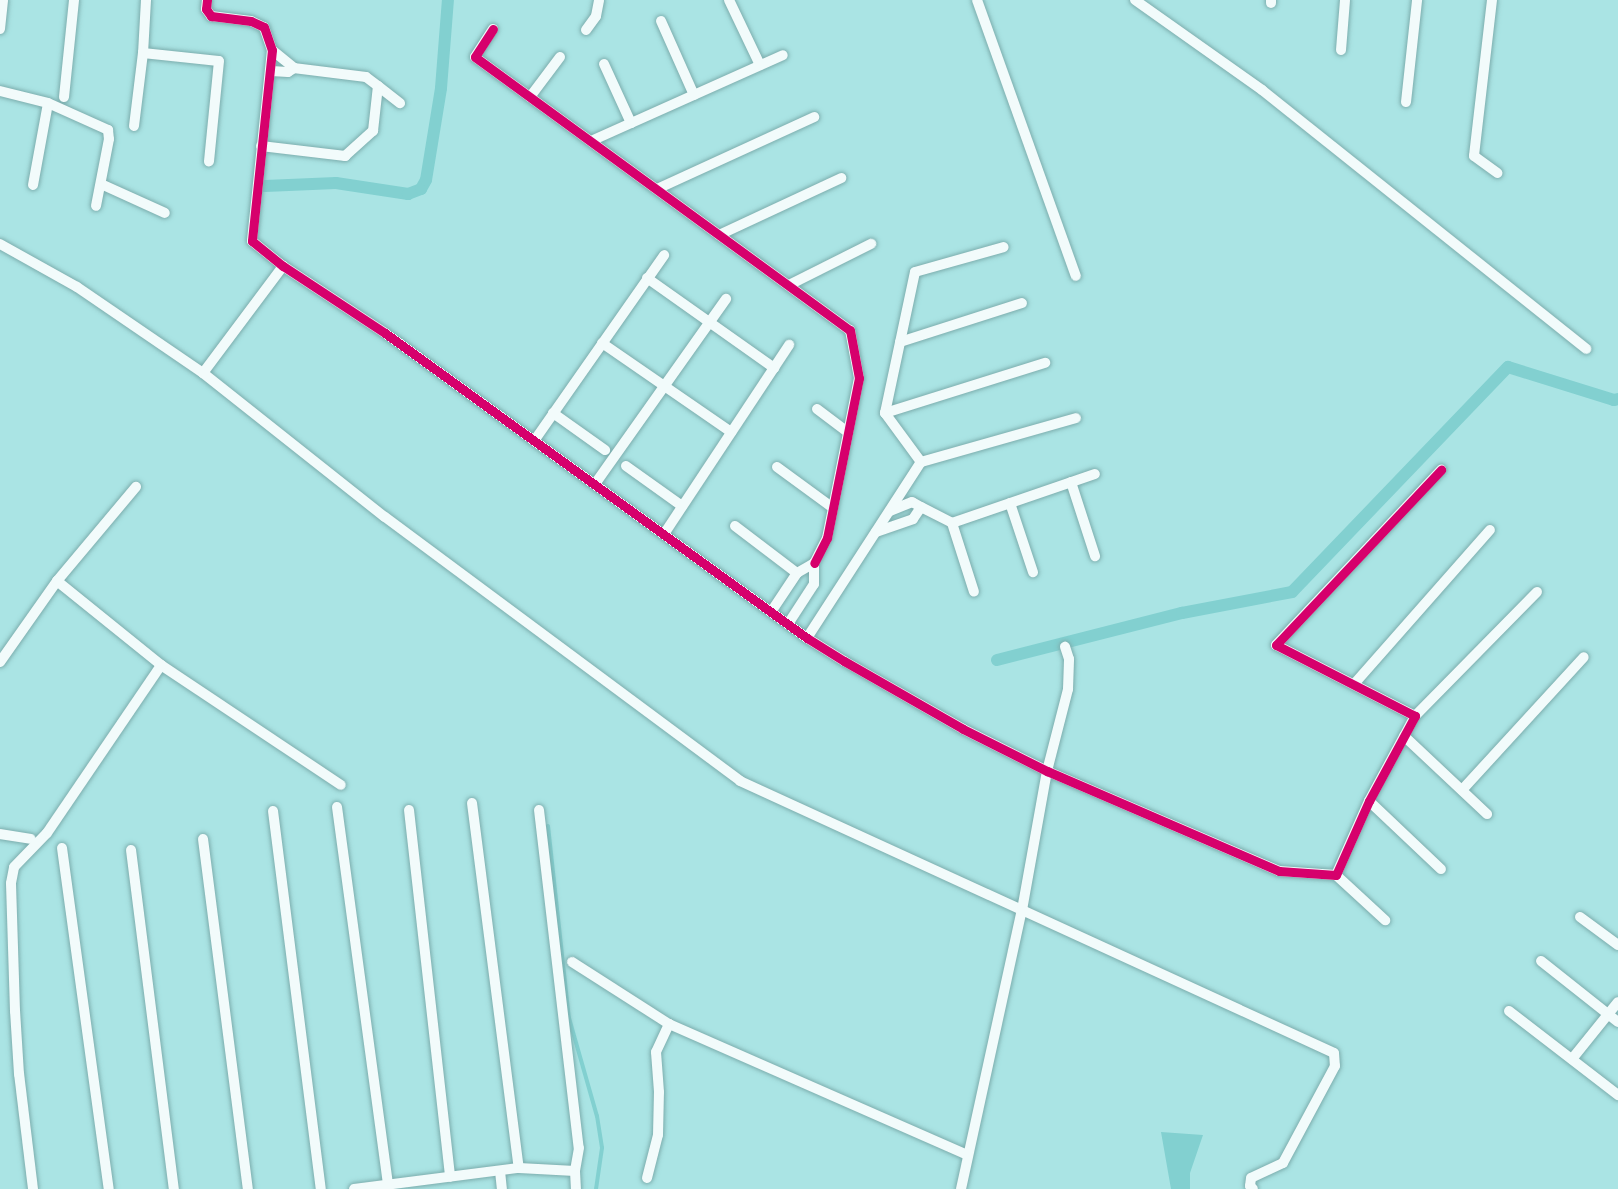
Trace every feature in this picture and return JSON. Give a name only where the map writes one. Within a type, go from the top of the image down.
[{"type":"street","points":[[0,29],[3,0]]},
{"type":"street","points":[[64,97],[74,0]]},
{"type":"street","points":[[134,126],[147,0]]},
{"type":"street","points":[[207,0],[206,9],[210,16],[251,21],[264,27],[272,50],[252,241],[283,266],[385,333],[807,638],[963,729],[1047,771],[1279,871],[1336,875],[1385,920]]},
{"type":"street","points":[[586,30],[593,24],[599,0]]},
{"type":"street","points":[[729,0],[760,65]]},
{"type":"street","points":[[977,0],[1076,276]]},
{"type":"street","points":[[1135,0],[1262,90],[1586,349]]},
{"type":"street","points":[[1341,50],[1346,0]]},
{"type":"street","points":[[1406,102],[1417,0]]},
{"type":"street","points":[[1492,0],[1474,156],[1497,173]]},
{"type":"street","points":[[661,21],[694,95]]},
{"type":"street","points":[[493,28],[475,57],[850,330],[859,378],[827,538],[814,563],[814,584],[788,624]]},
{"type":"street","points":[[272,50],[294,68],[366,77],[400,103]]},
{"type":"street","points":[[142,53],[219,61],[209,162]]},
{"type":"street","points":[[591,141],[783,55]]},
{"type":"street","points":[[530,97],[560,57]]},
{"type":"street","points":[[604,64],[631,123]]},
{"type":"street","points":[[271,71],[288,72],[294,68]]},
{"type":"street","points":[[261,146],[345,156],[373,131],[378,86]]},
{"type":"street","points":[[0,91],[48,103],[108,130],[96,206]]},
{"type":"street","points":[[33,185],[48,103]]},
{"type":"street","points":[[657,189],[814,117]]},
{"type":"street","points":[[719,235],[841,178]]},
{"type":"street","points":[[101,184],[165,213]]},
{"type":"street","points":[[0,244],[77,287],[203,373],[386,517],[740,781],[1334,1053],[1335,1066],[1283,1163],[1251,1178],[1252,1189]]},
{"type":"street","points":[[789,285],[871,244]]},
{"type":"street","points":[[921,462],[885,413],[915,272],[1004,247]]},
{"type":"street","points":[[534,441],[664,255]]},
{"type":"street","points":[[203,373],[283,266]]},
{"type":"street","points":[[647,278],[774,368]]},
{"type":"street","points":[[595,484],[726,299]]},
{"type":"street","points":[[900,342],[1022,303]]},
{"type":"street","points":[[602,343],[731,432]]},
{"type":"street","points":[[664,534],[789,345]]},
{"type":"street","points":[[885,413],[1045,363]]},
{"type":"street","points":[[817,409],[848,432]]},
{"type":"street","points":[[553,413],[605,450]]},
{"type":"street","points":[[807,638],[921,462],[1076,418]]},
{"type":"street","points":[[626,466],[682,506]]},
{"type":"street","points":[[777,467],[833,508]]},
{"type":"street","points":[[1415,716],[1276,645],[1441,470]]},
{"type":"street","points":[[952,523],[1095,474]]},
{"type":"street","points":[[1071,482],[1095,556]]},
{"type":"street","points":[[0,662],[57,582],[136,487]]},
{"type":"street","points":[[890,511],[912,502],[952,523],[974,592]]},
{"type":"street","points":[[1010,503],[1033,572]]},
{"type":"street","points":[[876,532],[913,519],[921,507]]},
{"type":"street","points":[[735,525],[797,573]]},
{"type":"street","points":[[1354,683],[1490,530]]},
{"type":"street","points":[[771,612],[797,573],[814,563]]},
{"type":"street","points":[[57,582],[161,665],[341,785]]},
{"type":"street","points":[[1336,875],[1370,801],[1415,716],[1537,592]]},
{"type":"street","points":[[961,1189],[1022,910],[1047,771],[1068,688],[1069,659],[1065,647]]},
{"type":"street","points":[[1462,790],[1584,657]]},
{"type":"street","points":[[33,1189],[19,1074],[15,1011],[11,883],[14,867],[47,832],[161,665]]},
{"type":"street","points":[[1404,736],[1487,814]]},
{"type":"street","points":[[1370,801],[1442,869]]},
{"type":"street","points":[[472,803],[519,1168]]},
{"type":"street","points":[[337,807],[388,1185]]},
{"type":"street","points":[[409,810],[450,1178]]},
{"type":"street","points":[[539,810],[579,1148],[574,1171],[576,1189]]},
{"type":"street","points":[[273,812],[321,1189]]},
{"type":"street","points":[[0,834],[31,839]]},
{"type":"street","points":[[203,839],[248,1189]]},
{"type":"street","points":[[62,848],[109,1189]]},
{"type":"street","points":[[131,850],[174,1189]]},
{"type":"street","points":[[1580,916],[1618,945]]},
{"type":"street","points":[[1541,961],[1618,1022]]},
{"type":"street","points":[[573,962],[669,1024],[968,1155]]},
{"type":"street","points":[[1572,1059],[1618,1002]]},
{"type":"street","points":[[1509,1011],[1618,1095]]},
{"type":"street","points":[[647,1178],[658,1135],[659,1092],[656,1052],[669,1024]]},
{"type":"street","points":[[354,1189],[388,1185],[437,1184],[450,1178],[519,1168],[574,1171]]},
{"type":"street","points":[[500,1171],[502,1189]]},
{"type":"water","points":[[1161,1132],[1203,1135],[1190,1173],[1190,1189],[1171,1189]]},
{"type":"waterway","points":[[265,186],[336,183],[408,194],[421,189],[426,180],[441,88],[448,0]]},
{"type":"waterway","points":[[997,660],[1182,613],[1292,592],[1508,367],[1614,400],[1618,399]]},
{"type":"waterway","points":[[548,826],[569,1018],[597,1116],[602,1148],[596,1189]]},
{"type":"cycle path","points":[[207,0],[206,9],[211,16],[251,21],[264,27],[272,50],[252,241],[283,266],[385,333],[807,638],[844,661],[963,729],[1047,771],[1279,871],[1336,875],[1369,801],[1415,716],[1276,645],[1441,470]]},
{"type":"cycle path","points":[[493,29],[475,57],[850,330],[859,378],[827,538],[814,563]]}]
